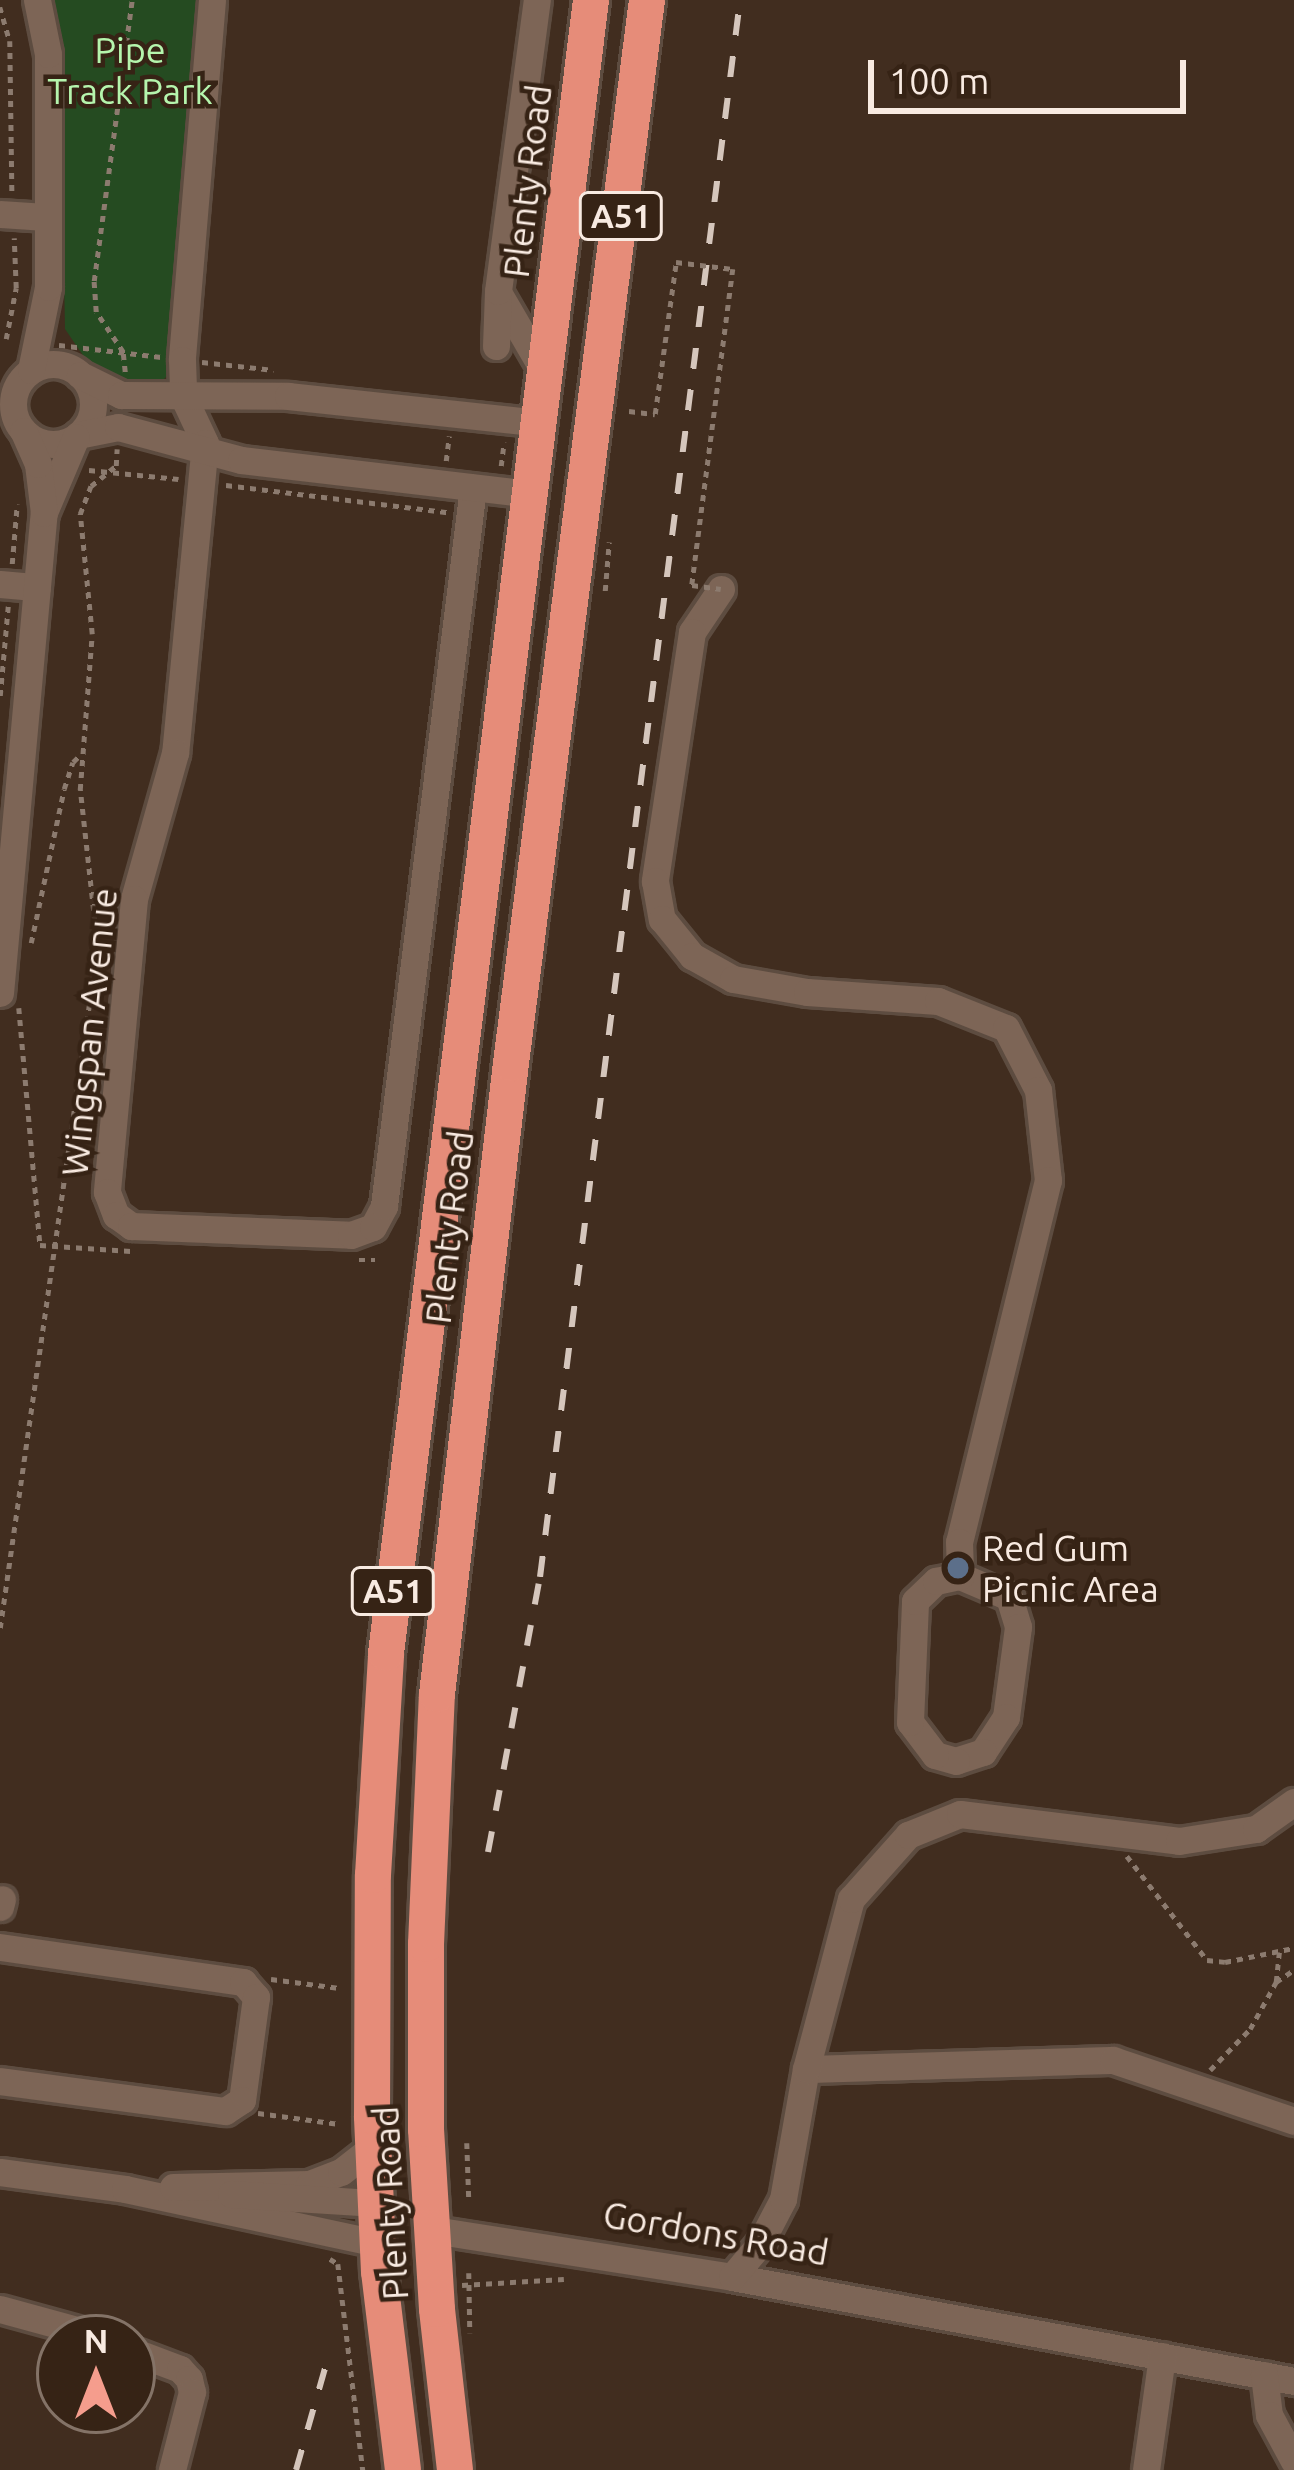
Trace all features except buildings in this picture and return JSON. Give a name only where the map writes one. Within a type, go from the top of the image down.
[{"type":"highway","name":"Plenty Road","points":[[403,2470],[377,2243],[374,2147],[371,1960],[386,1653],[591,0]]},
{"type":"highway","name":"Plenty Road","points":[[455,2470],[433,2230],[425,1944],[437,1694],[584,500],[615,418],[646,0]]},
{"type":"highway","points":[[541,423],[615,418]]},
{"type":"highway","points":[[530,494],[584,500]]},
{"type":"highway","points":[[376,2203],[406,2212],[433,2230]]},
{"type":"highway","name":"Gordons Road","points":[[377,2243],[433,2230]]},
{"type":"street","points":[[24,0],[45,88]]},
{"type":"street","points":[[37,0],[48,54],[52,344],[89,386],[92,412],[77,436],[40,465]]},
{"type":"street","points":[[202,468],[204,434],[182,396],[182,360],[212,0]]},
{"type":"street","name":"Plenty Road","points":[[496,346],[498,291],[537,0]]},
{"type":"street","points":[[6,215],[47,217]]},
{"type":"street","name":"Plenty Road","points":[[498,291],[545,373]]},
{"type":"street","points":[[9,1000],[16,586],[44,514],[40,465],[15,426],[12,405],[30,370],[52,344]]},
{"type":"street","points":[[0,380],[56,364],[121,395],[288,397],[541,423]]},
{"type":"street","points":[[15,426],[54,444],[118,427],[202,468],[457,499],[530,494]]},
{"type":"street","name":"Wingspan Avenue","points":[[202,468],[175,753],[134,899],[107,1192],[116,1215],[131,1226],[351,1235],[373,1227]]},
{"type":"street","name":"Plenty Road","points":[[373,1227],[384,1206],[457,499]]},
{"type":"street","points":[[721,589],[692,632],[655,881],[662,920],[692,956],[733,979],[807,992],[938,1001],[1006,1028],[1038,1090],[1048,1180],[959,1542],[960,1576]]},
{"type":"street","points":[[960,1576],[1009,1597],[1018,1627],[1006,1717],[983,1752],[956,1762],[935,1755],[910,1722],[915,1601],[936,1581],[960,1576]]},
{"type":"street","points":[[956,1762],[960,1814]]},
{"type":"street","points":[[732,2277],[759,2245],[783,2198],[806,2069],[851,1899],[908,1835],[960,1814],[1179,1841],[1256,1829],[1294,1802]]},
{"type":"street","points":[[0,1947],[243,1982],[256,1997],[242,2100],[225,2111],[0,2081]]},
{"type":"street","points":[[806,2069],[1113,2060],[1294,2121]]},
{"type":"street","points":[[138,2189],[309,2184],[341,2172],[374,2147]]},
{"type":"street","name":"Gordons Road","points":[[0,2172],[138,2189],[376,2203]]},
{"type":"street","name":"Gordons Road","points":[[138,2189],[377,2243]]},
{"type":"street","name":"Gordons Road","points":[[433,2230],[732,2277],[1294,2381]]},
{"type":"street","points":[[0,2309],[36,2319]]},
{"type":"street","points":[[1146,2470],[1162,2356]]},
{"type":"street","points":[[156,2360],[180,2369],[192,2392],[172,2470]]},
{"type":"street","points":[[1264,2375],[1269,2414],[1294,2461]]},
{"type":"path","points":[[121,395],[126,365],[100,323],[94,280],[132,0]]},
{"type":"path","points":[[0,7],[10,41],[6,215],[16,288],[3,339],[275,370]]},
{"type":"path","points":[[615,418],[655,414],[676,262],[733,269],[692,585],[721,589]]},
{"type":"path","points":[[0,695],[40,465],[111,472],[202,468],[457,499],[450,427],[458,415]]},
{"type":"path","points":[[0,1628],[66,1196],[96,934],[82,825],[81,754],[92,634],[80,514],[92,486],[116,466],[118,427]]},
{"type":"path","points":[[27,962],[64,789],[73,762],[81,754]]},
{"type":"path","points":[[9,1000],[40,1246],[87,1250]]},
{"type":"path","points":[[1108,1833],[1207,1960],[1225,1962],[1294,1948]]},
{"type":"path","points":[[1194,2087],[1250,2029],[1276,1982],[1279,1952]]},
{"type":"path","points":[[1276,1982],[1294,1970]]},
{"type":"path","points":[[251,1989],[266,1978],[340,1988]]},
{"type":"path","points":[[235,2107],[339,2124]]},
{"type":"path","points":[[467,2143],[469,2200]]},
{"type":"path","points":[[338,2264],[363,2470]]},
{"type":"path","points":[[469,2273],[470,2349]]},
{"type":"path","points":[[456,2286],[564,2278]]},
{"type":"green space","name":"Pipe Track Park","points":[[50,0],[203,0],[170,373],[158,385],[121,383],[93,370],[65,329],[60,43]]},
{"type":"railway","points":[[488,1852],[540,1577],[740,0]]},
{"type":"railway","points":[[296,2470],[325,2368]]},
{"type":"place","name":"Red Gum Picnic Area","points":[[958,1568]]}]
